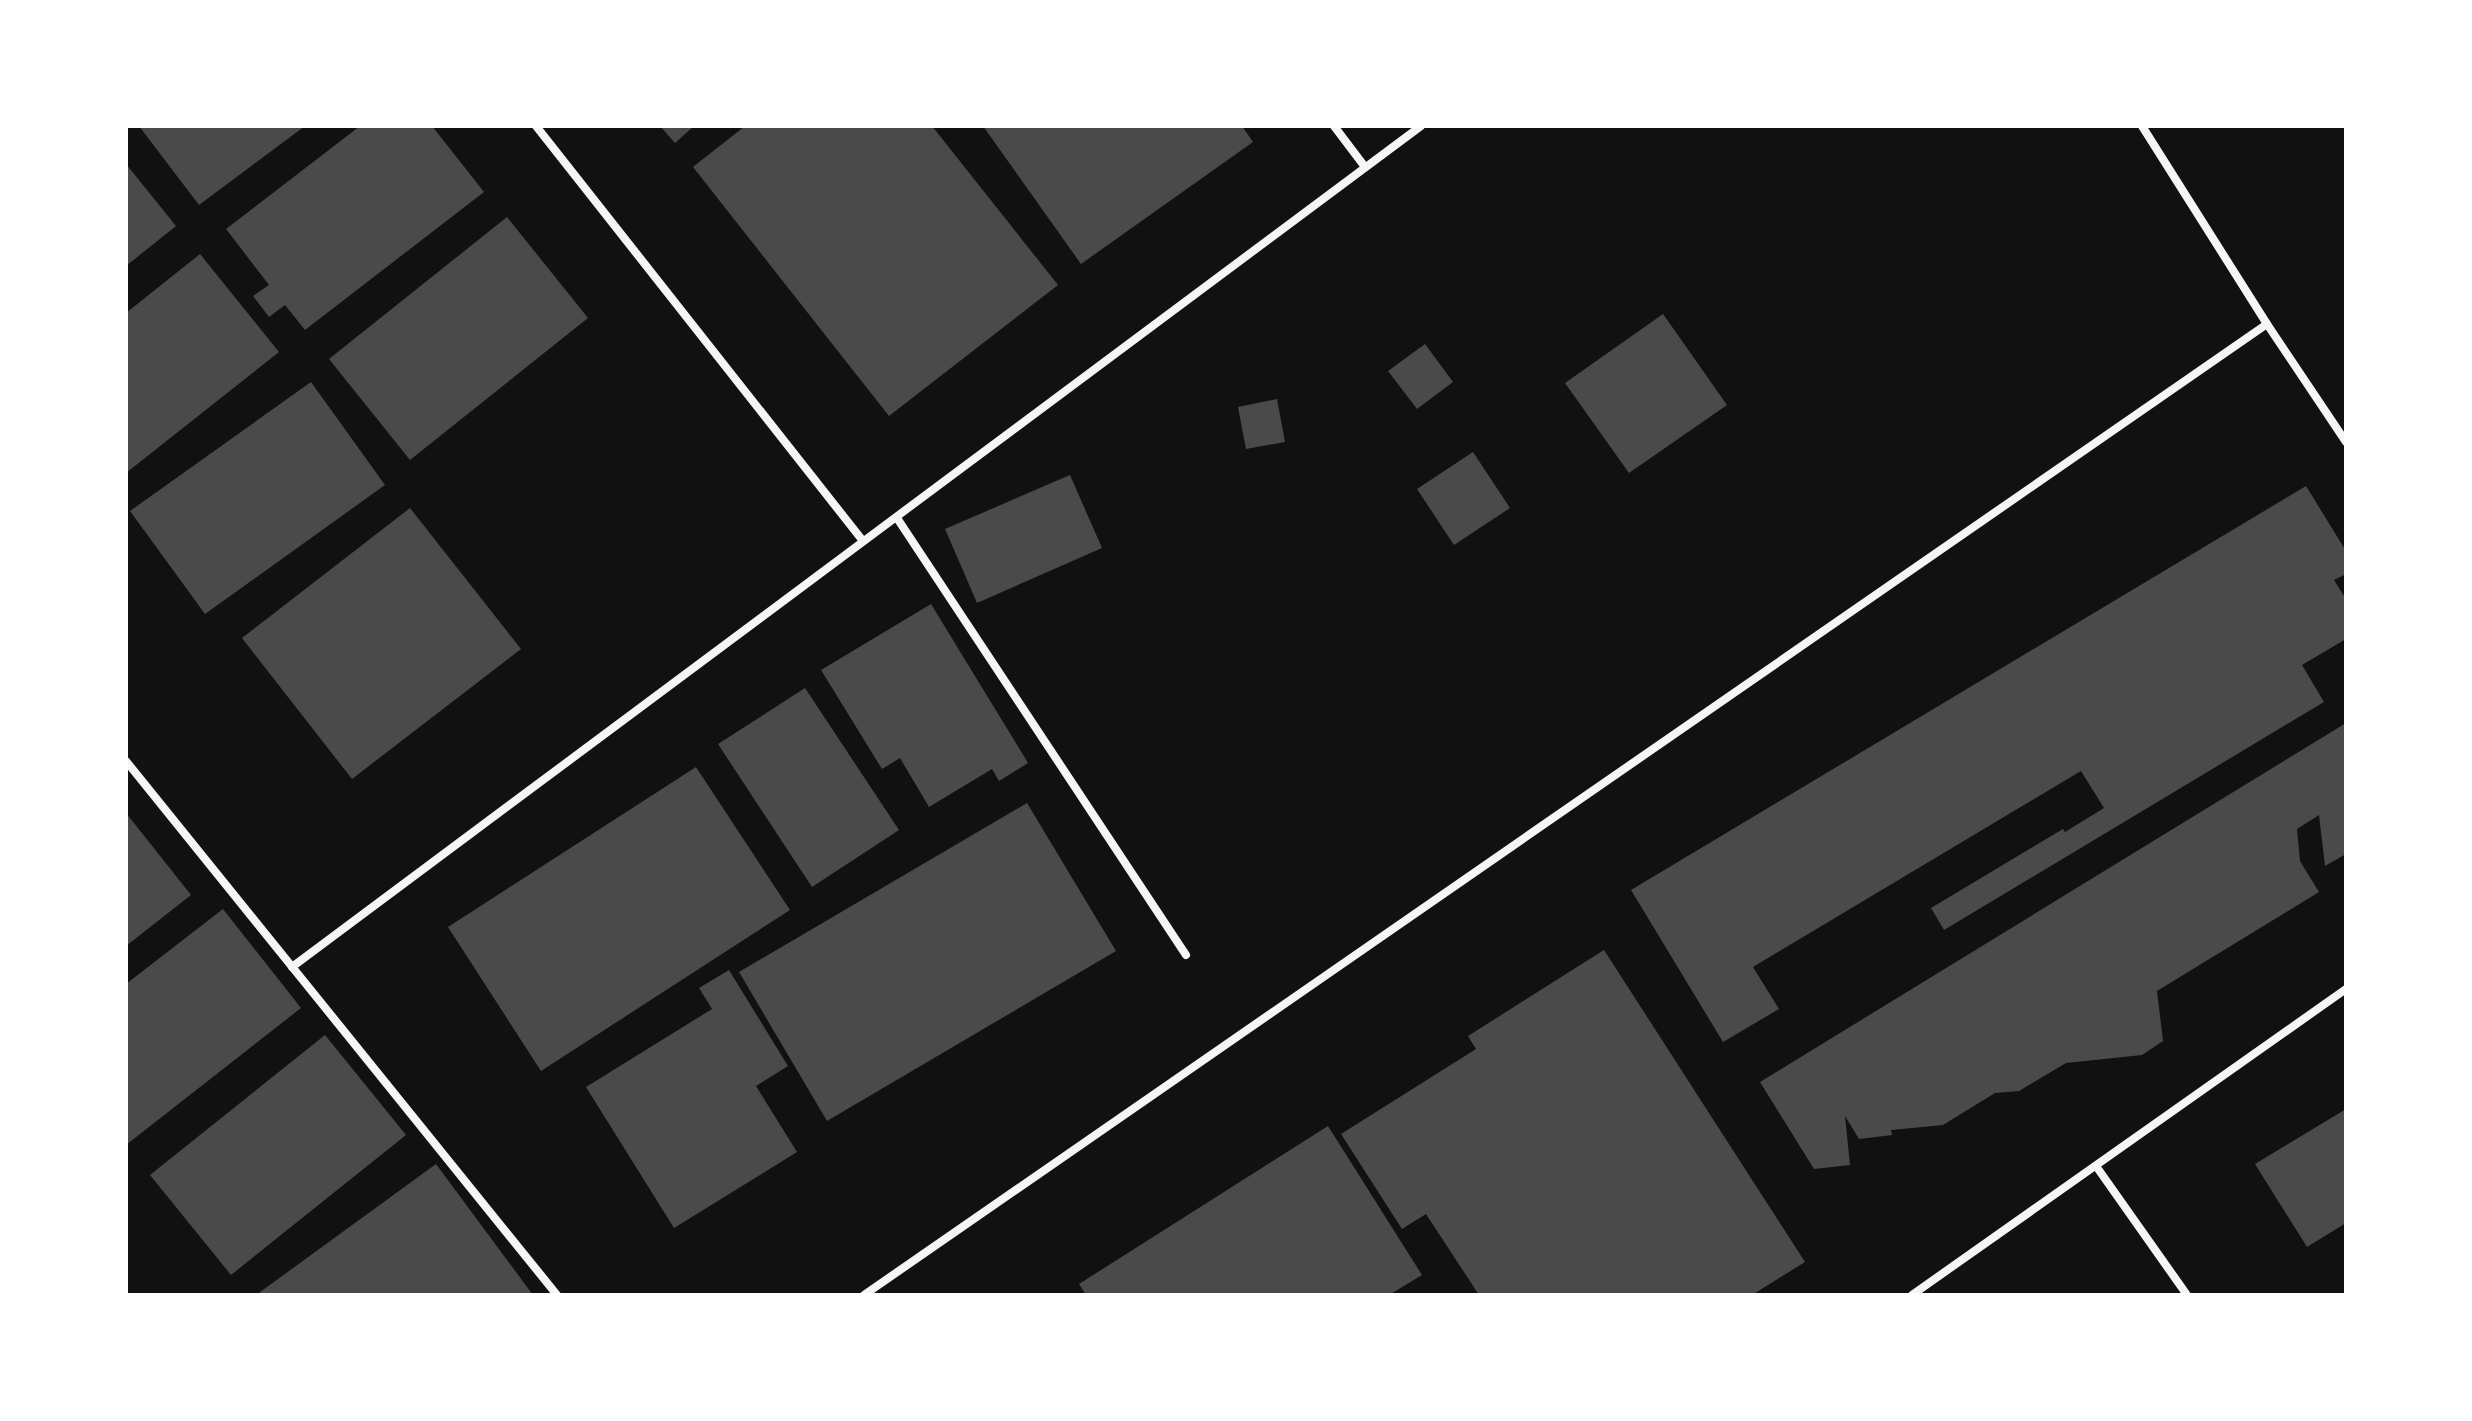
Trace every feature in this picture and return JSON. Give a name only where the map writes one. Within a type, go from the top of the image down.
[{"type":"street","points":[[536,126],[863,541]]},
{"type":"street","points":[[1334,126],[1365,167]]},
{"type":"street","points":[[292,967],[1421,126]]},
{"type":"street","points":[[2142,126],[2346,442]]},
{"type":"street","points":[[864,1295],[2267,324]]},
{"type":"street","points":[[897,518],[1186,955]]},
{"type":"street","points":[[126,761],[557,1295]]},
{"type":"street","points":[[1912,1295],[2346,989]]},
{"type":"street","points":[[2096,1166],[2187,1295]]},
{"type":"building","points":[[139,126],[305,126],[199,205]]},
{"type":"building","points":[[360,126],[432,126],[484,192],[305,330],[285,305],[269,317],[253,296],[269,285],[226,229]]},
{"type":"building","points":[[660,126],[694,126],[675,143]]},
{"type":"building","points":[[745,126],[932,126],[1058,285],[889,416],[693,167]]},
{"type":"building","points":[[983,126],[1242,126],[1253,142],[1081,264]]},
{"type":"building","points":[[126,164],[176,226],[126,266]]},
{"type":"building","points":[[507,217],[588,318],[410,460],[329,359]]},
{"type":"building","points":[[200,254],[279,352],[126,473],[126,313]]},
{"type":"building","points":[[1663,314],[1727,405],[1629,473],[1565,383]]},
{"type":"building","points":[[1425,344],[1453,382],[1417,409],[1388,371]]},
{"type":"building","points":[[311,382],[385,485],[205,614],[130,511]]},
{"type":"building","points":[[1277,399],[1285,442],[1246,449],[1238,407]]},
{"type":"building","points":[[1473,452],[1510,508],[1454,545],[1417,489]]},
{"type":"building","points":[[1070,475],[1102,548],[977,603],[945,529]]},
{"type":"building","points":[[2306,486],[2346,551],[2346,574],[2334,580],[2346,599],[2346,639],[2302,665],[2324,702],[1944,930],[1931,908],[2104,808],[2081,771],[1753,967],[1779,1009],[1723,1042],[1631,890]]},
{"type":"building","points":[[410,508],[521,649],[352,779],[242,638]]},
{"type":"building","points":[[931,604],[1028,763],[999,781],[992,769],[929,807],[900,758],[882,769],[821,670]]},
{"type":"building","points":[[805,688],[899,830],[812,887],[718,744]]},
{"type":"building","points":[[2346,723],[2346,854],[2325,866],[2319,815],[2297,829],[2300,861],[2319,892],[2157,991],[2163,1041],[2142,1055],[2066,1063],[2019,1091],[1995,1093],[1943,1125],[1891,1130],[1892,1135],[1859,1139],[1845,1116],[1850,1165],[1814,1169],[1760,1082]]},
{"type":"building","points":[[696,767],[790,910],[541,1071],[448,927]]},
{"type":"building","points":[[1027,803],[1116,951],[827,1121],[739,972]]},
{"type":"building","points":[[126,813],[191,895],[126,946]]},
{"type":"building","points":[[223,909],[301,1008],[126,1145],[126,984]]},
{"type":"building","points":[[1604,950],[1805,1262],[1752,1295],[1479,1295],[1426,1214],[1402,1229],[1341,1134],[1476,1049],[1468,1036]]},
{"type":"building","points":[[729,970],[788,1066],[756,1086],[797,1152],[674,1228],[586,1087],[712,1009],[699,988]]},
{"type":"building","points":[[325,1035],[406,1135],[231,1275],[150,1175]]},
{"type":"building","points":[[2346,1109],[2346,1223],[2307,1247],[2255,1164]]},
{"type":"building","points":[[1328,1126],[1422,1275],[1389,1295],[1086,1295],[1079,1284]]},
{"type":"building","points":[[436,1164],[533,1295],[256,1295]]}]
